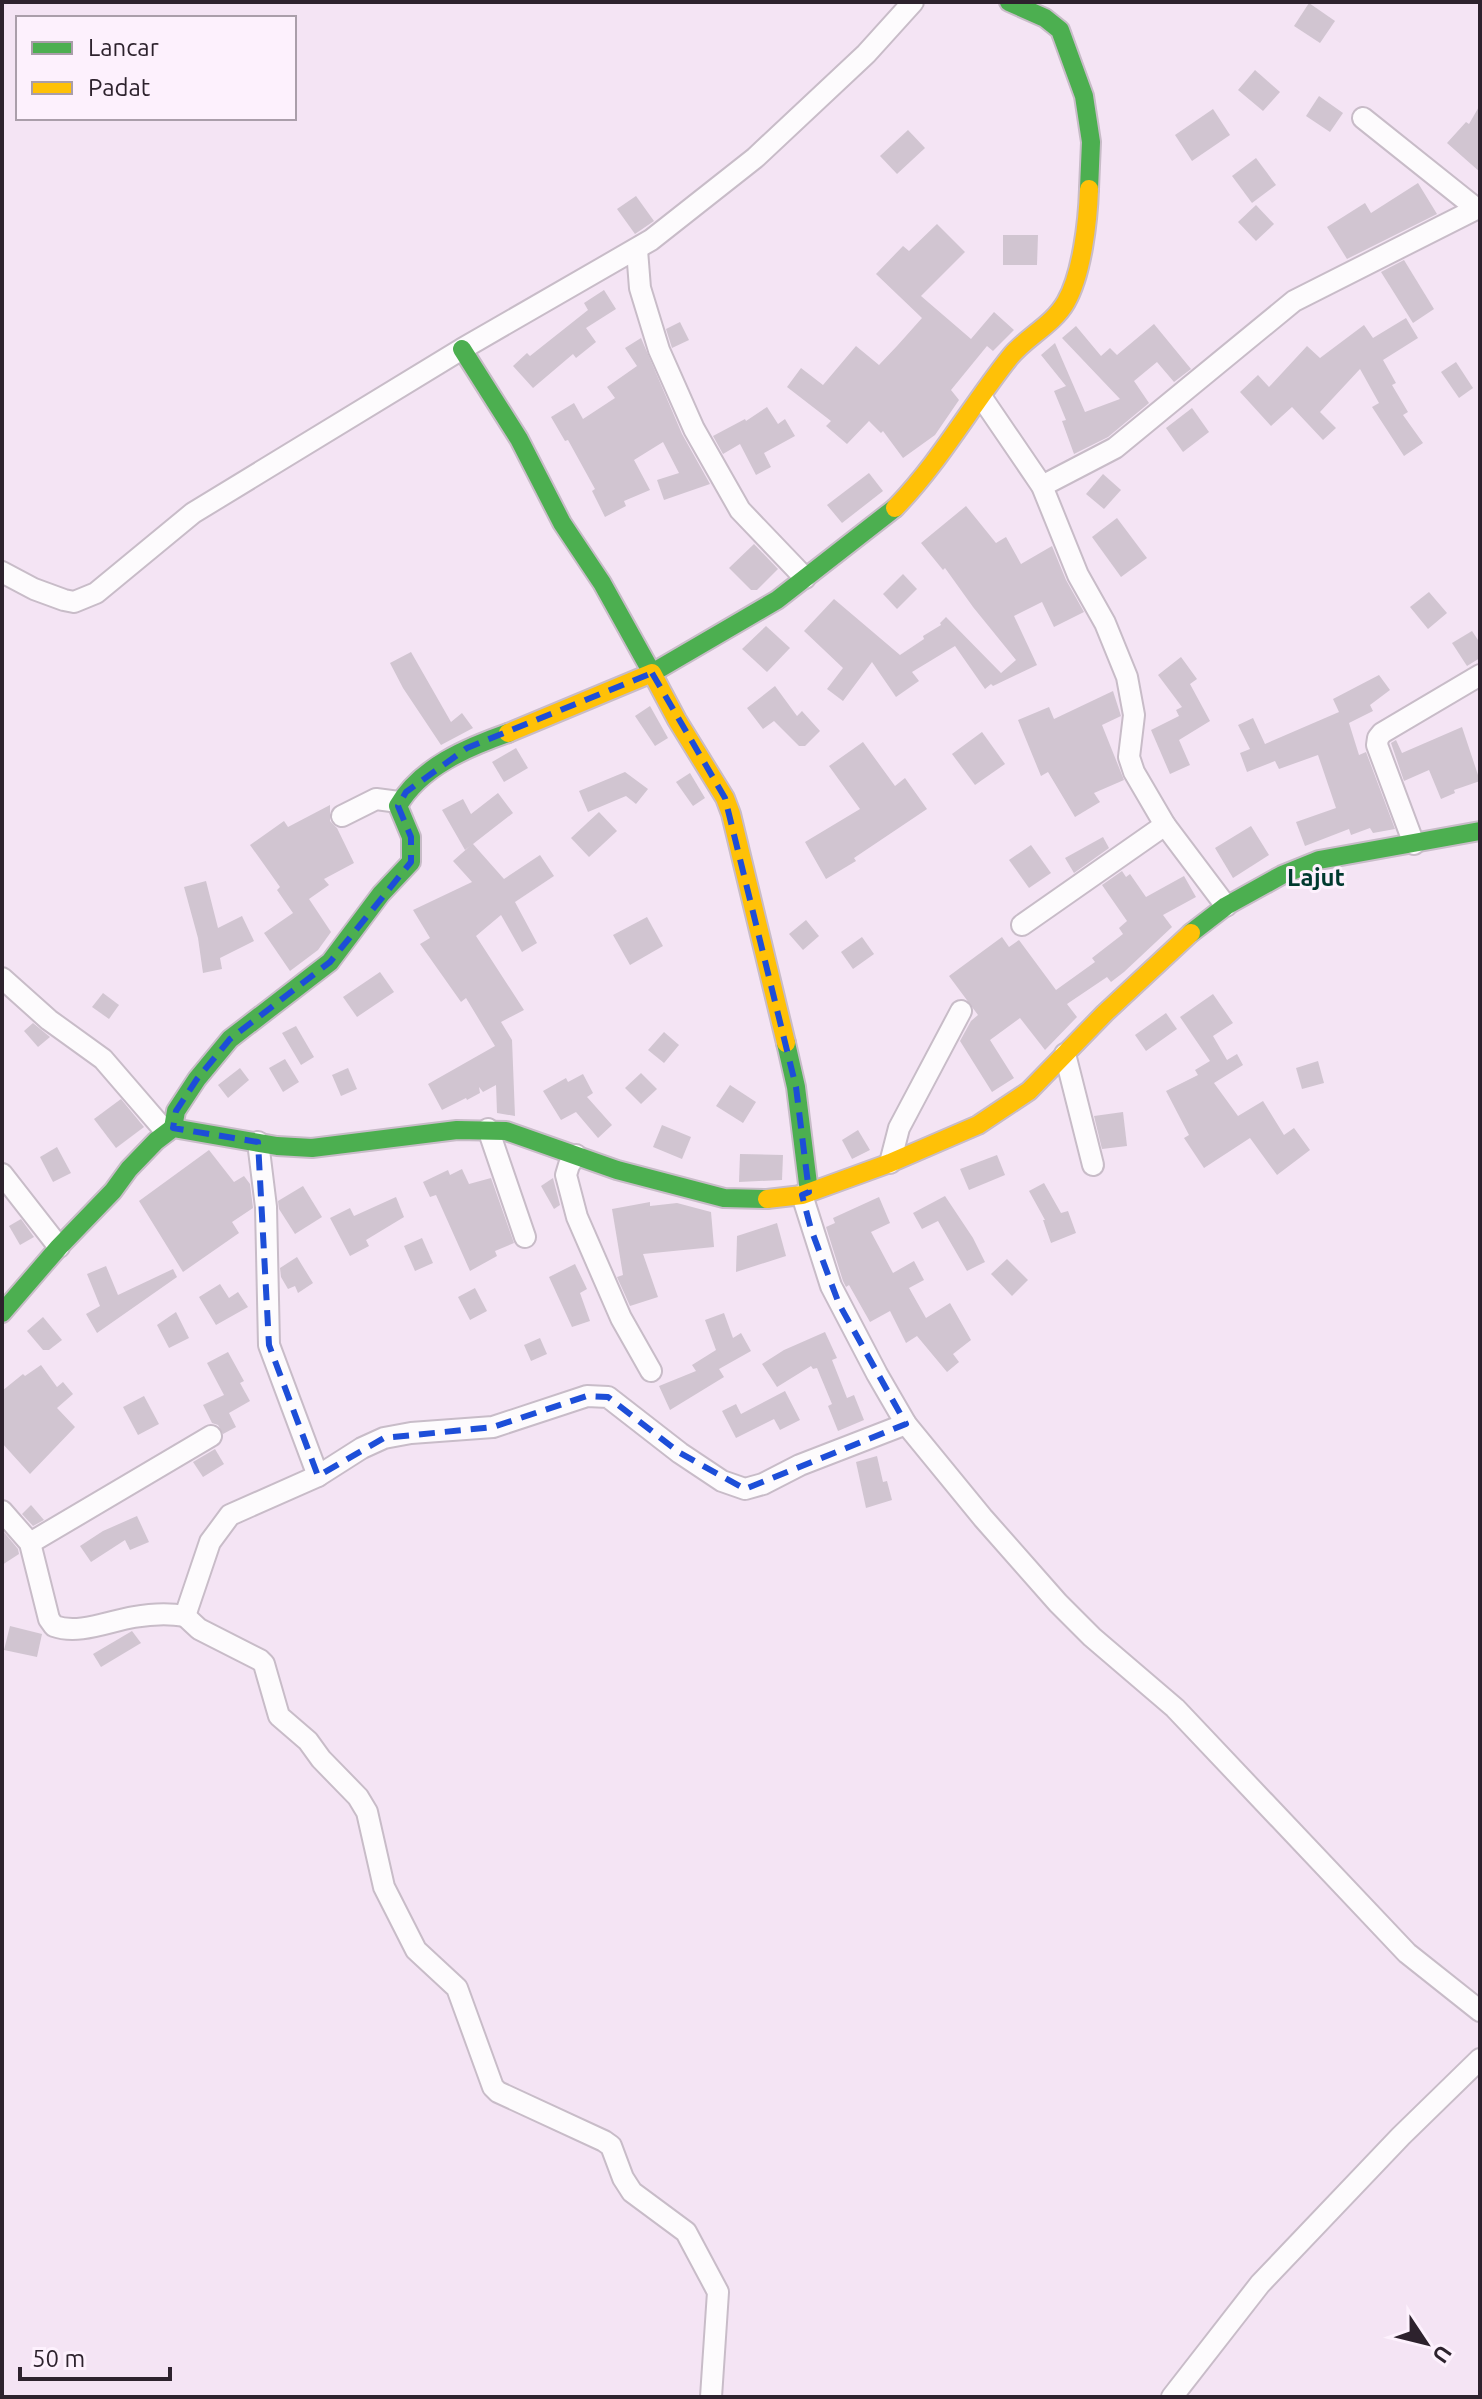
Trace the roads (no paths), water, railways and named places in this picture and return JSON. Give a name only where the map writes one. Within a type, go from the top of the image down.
[{"type":"street","points":[[2,572],[53,597],[74,602],[87,598],[193,513],[462,349],[637,250],[755,158],[866,54],[913,2]]},
{"type":"street","points":[[2,1313],[113,1191],[129,1169],[170,1130],[176,1111],[197,1079],[230,1039],[330,962],[381,894],[411,862],[413,846],[400,814],[399,802],[406,792],[467,748],[652,673],[777,600],[897,507],[927,474],[1011,355],[1061,310],[1078,269],[1089,199],[1091,142],[1084,96],[1065,37],[1045,18],[1009,2]]},
{"type":"street","points":[[1042,486],[1115,448],[1294,301],[1478,208],[1363,118]]},
{"type":"street","points":[[637,250],[640,288],[659,350],[694,429],[740,510],[805,578]]},
{"type":"street","points":[[462,349],[519,439],[562,523],[602,583],[677,720],[725,798],[796,1087],[806,1193],[821,1262],[839,1304],[906,1424],[1058,1603],[1092,1637],[1175,1708],[1407,1953],[1480,2011]]},
{"type":"street","points":[[982,398],[1042,486],[1078,575],[1105,623],[1127,677],[1134,715],[1131,765],[1165,825],[1226,906]]},
{"type":"street","points":[[1414,844],[1377,745],[1378,738],[1480,675]]},
{"type":"street","points":[[342,816],[376,799],[399,802]]},
{"type":"street","points":[[1022,925],[1165,825]]},
{"type":"street","points":[[2,978],[49,1020],[103,1059],[170,1130],[208,1131],[286,1147],[312,1148],[441,1131],[506,1131],[617,1170],[724,1198],[754,1200],[806,1193],[890,1163],[978,1125],[1029,1091],[1094,1023],[1176,946],[1226,906],[1282,875],[1319,860],[1480,831]]},
{"type":"street","points":[[890,1163],[899,1128],[961,1011]]},
{"type":"street","points":[[1065,1054],[1093,1165]]},
{"type":"street","points":[[488,1129],[525,1237]]},
{"type":"street","points":[[258,1142],[266,1207],[269,1345],[318,1476]]},
{"type":"street","points":[[576,1155],[566,1175],[577,1217],[621,1318],[651,1371]]},
{"type":"street","points":[[2,1174],[59,1247]]},
{"type":"street","points":[[185,1616],[210,1542],[230,1515],[318,1476],[384,1438],[493,1427],[587,1396],[608,1397],[680,1453],[722,1481],[745,1489],[906,1424]]},
{"type":"street","points":[[30,1543],[211,1436]]},
{"type":"street","points":[[2,1511],[30,1543],[45,1609],[54,1626],[73,1630],[137,1616],[171,1613],[185,1616],[199,1629],[264,1664],[279,1716],[308,1741],[358,1797],[367,1812],[384,1887],[416,1950],[457,1988],[493,2087],[611,2146],[632,2192],[686,2232],[718,2292],[711,2397]]},
{"type":"street","points":[[1172,2397],[1260,2284],[1411,2125],[1480,2059]]},
{"type":"district","name":"Lajut","points":[[1316,877]]}]
